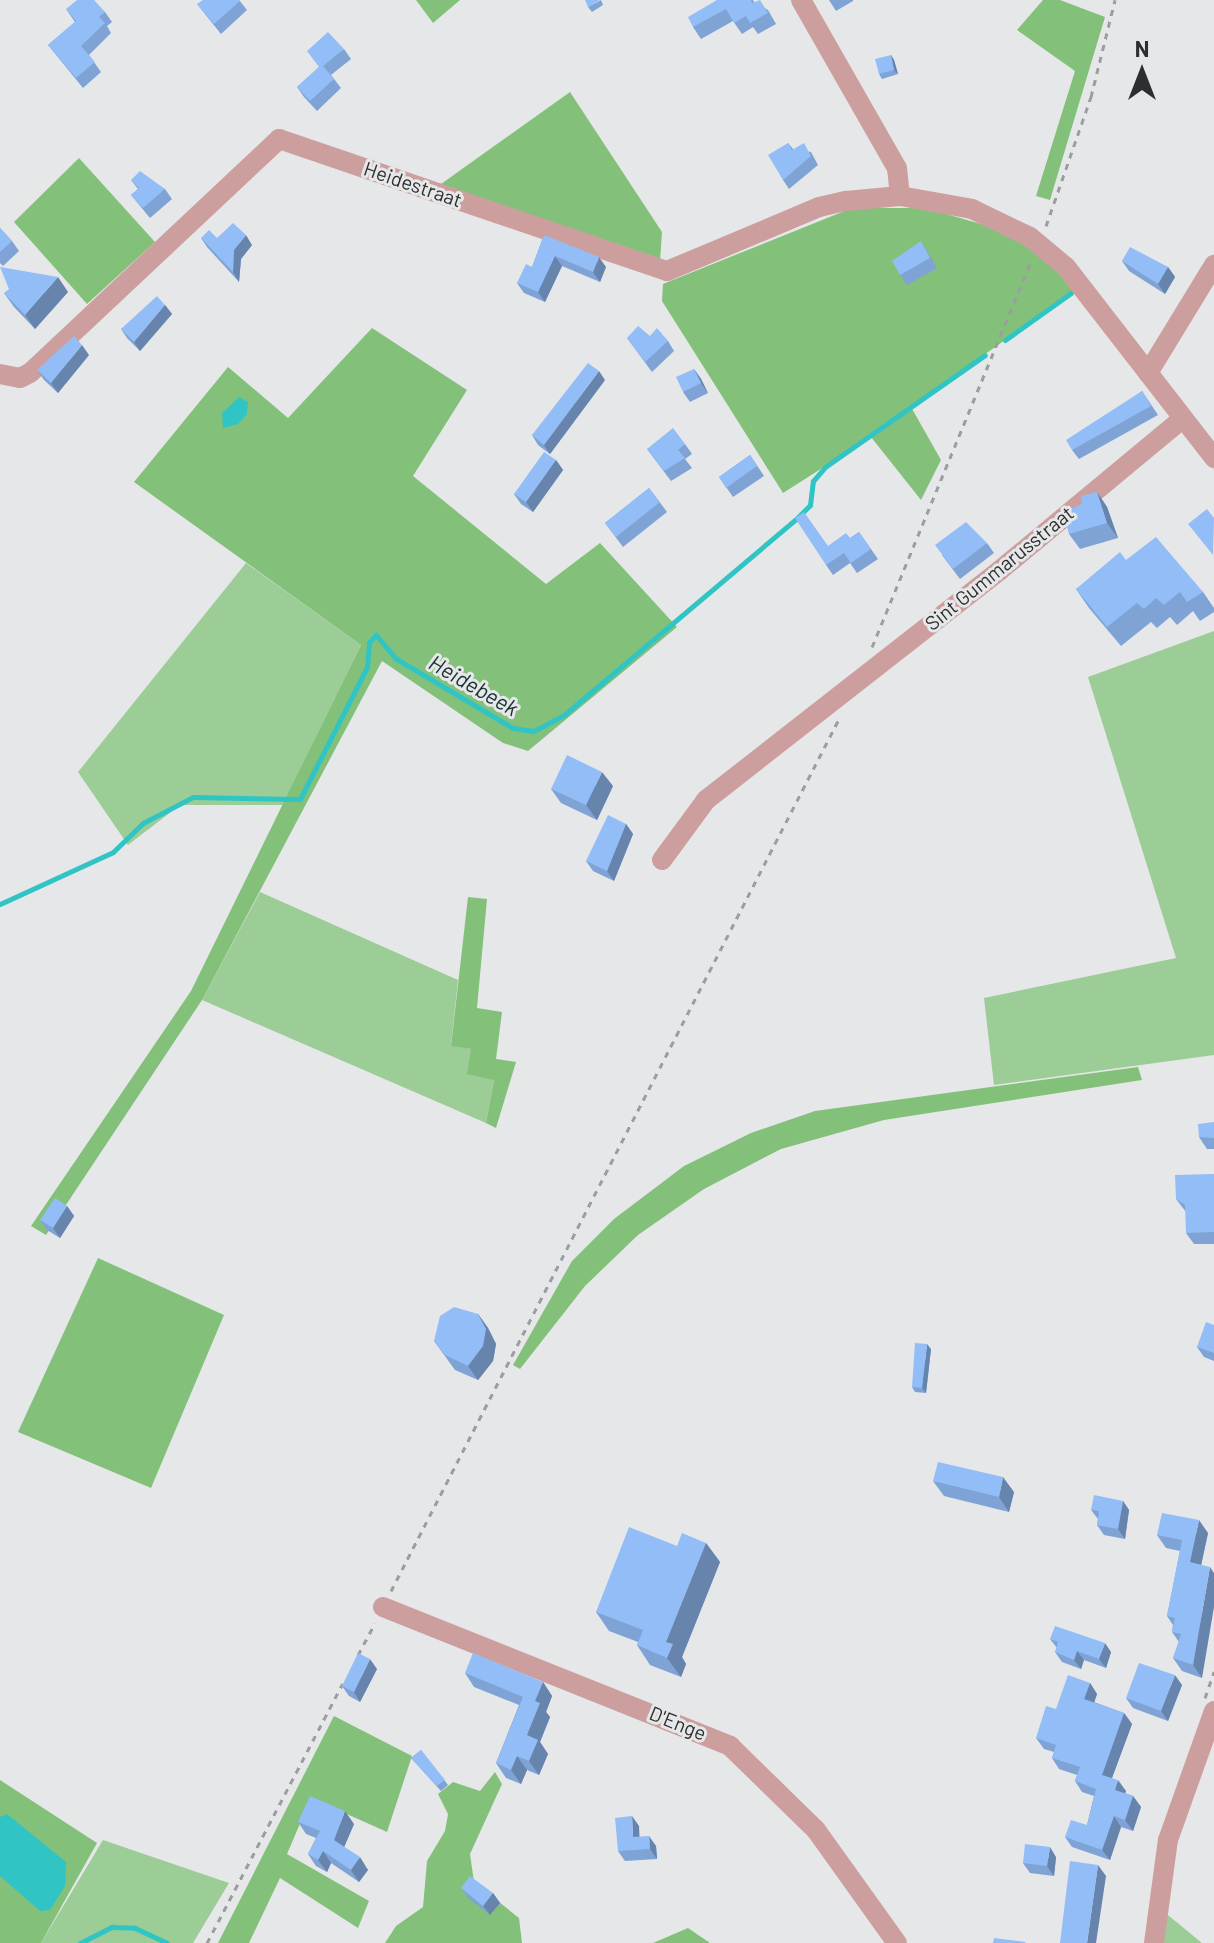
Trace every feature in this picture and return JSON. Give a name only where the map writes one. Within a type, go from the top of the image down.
[{"type":"street","points":[[801,0],[897,168],[900,196],[972,209],[1039,243],[1066,267],[1214,458]]},
{"type":"street","name":"Heidestraat","points":[[0,374],[20,378],[30,373],[279,139],[667,271],[819,207],[900,196]]},
{"type":"street","points":[[1148,373],[1214,265]]},
{"type":"street","name":"Sint Gummarusstraat","points":[[662,860],[706,800],[1183,418]]},
{"type":"street","name":"D'Enge","points":[[383,1607],[730,1746],[816,1830],[897,1943]]},
{"type":"street","points":[[1154,1943],[1168,1840],[1214,1711]]},
{"type":"path","points":[[860,677],[1039,243],[1091,97],[1115,0]]},
{"type":"path","points":[[355,1661],[841,715]]},
{"type":"path","points":[[207,1943],[348,1675]]},
{"type":"green space","points":[[416,0],[460,0],[433,23]]},
{"type":"green space","points":[[1043,0],[1060,0],[1105,17],[1050,200],[1036,196],[1075,71],[1017,30]]},
{"type":"green space","points":[[570,92],[662,232],[660,262],[441,184]]},
{"type":"green space","points":[[79,158],[155,242],[87,304],[14,222]]},
{"type":"green space","points":[[852,208],[925,208],[1002,230],[1049,262],[1074,291],[911,407],[941,460],[921,500],[871,437],[783,493],[662,301],[663,284]]},
{"type":"green space","points":[[372,328],[467,390],[413,476],[546,584],[600,543],[677,627],[528,751],[503,743],[382,661],[202,1000],[46,1235],[31,1226],[191,991],[361,645],[134,482],[228,367],[288,418]]},
{"type":"green space","points":[[246,563],[361,645],[283,805],[180,805],[128,845],[78,772]]},
{"type":"green space","points":[[1214,631],[1214,1055],[994,1085],[984,998],[1176,958],[1088,677]]},
{"type":"green space","points":[[260,892],[458,980],[451,1045],[471,1049],[494,1080],[486,1123],[202,1000]]},
{"type":"green space","points":[[468,897],[487,899],[477,1008],[502,1012],[496,1059],[516,1062],[496,1128],[486,1123],[494,1080],[467,1074],[471,1049],[451,1046]]},
{"type":"green space","points":[[1138,1067],[1142,1080],[884,1120],[781,1149],[704,1189],[638,1235],[585,1286],[520,1369],[513,1365],[572,1261],[614,1219],[684,1166],[751,1133],[815,1111]]},
{"type":"green space","points":[[98,1258],[224,1315],[151,1488],[18,1432]]},
{"type":"green space","points":[[334,1716],[412,1756],[387,1832],[311,1798],[287,1854],[369,1901],[358,1928],[280,1878],[249,1943],[218,1943]]},
{"type":"green space","points":[[495,1772],[502,1784],[470,1854],[474,1882],[519,1918],[522,1943],[385,1943],[396,1926],[423,1907],[427,1861],[445,1831],[448,1814],[438,1794],[453,1782],[480,1791]]},
{"type":"green space","points":[[0,1780],[97,1843],[41,1943],[0,1943]]},
{"type":"green space","points":[[103,1840],[229,1883],[193,1943],[41,1943]]},
{"type":"green space","points":[[1163,1911],[1202,1943],[1158,1943]]},
{"type":"green space","points":[[688,1928],[710,1943],[653,1943]]},
{"type":"water","points":[[239,397],[248,402],[247,414],[238,424],[223,428],[222,413]]},
{"type":"water","points":[[7,1814],[66,1862],[65,1886],[50,1910],[40,1911],[0,1876],[0,1817]]},
{"type":"building","points":[[77,0],[94,0],[105,12],[99,17],[105,23],[81,46],[95,62],[76,78],[48,45],[76,21],[66,9]]},
{"type":"building","points":[[203,0],[240,1],[214,24],[197,4]]},
{"type":"building","points":[[585,0],[600,0],[588,7]]},
{"type":"building","points":[[717,0],[751,0],[752,3],[760,0],[768,13],[750,23],[746,16],[734,23],[726,9],[693,27],[688,17]]},
{"type":"building","points":[[328,32],[344,49],[323,66],[334,79],[310,101],[297,87],[319,67],[307,51]]},
{"type":"building","points":[[891,55],[894,70],[879,74],[875,59]]},
{"type":"building","points":[[788,143],[792,150],[804,143],[811,156],[783,180],[768,155]]},
{"type":"building","points":[[140,171],[165,189],[143,208],[131,195],[139,188],[131,180]]},
{"type":"building","points":[[233,223],[246,235],[234,250],[233,272],[201,238],[209,230],[217,238]]},
{"type":"building","points":[[0,228],[12,241],[0,252]]},
{"type":"building","points":[[544,235],[599,257],[593,272],[555,256],[538,292],[517,283],[526,264],[532,267]]},
{"type":"building","points":[[921,241],[930,258],[900,275],[892,261]]},
{"type":"building","points":[[1130,247],[1168,267],[1158,284],[1122,261]]},
{"type":"building","points":[[0,267],[58,277],[25,315],[4,293],[9,289]]},
{"type":"building","points":[[157,296],[165,305],[134,342],[121,329]]},
{"type":"building","points":[[638,326],[650,336],[657,328],[668,341],[645,362],[627,338]]},
{"type":"building","points":[[74,336],[82,345],[51,383],[37,370]]},
{"type":"building","points":[[588,363],[599,371],[544,445],[532,435]]},
{"type":"building","points":[[694,369],[701,383],[683,392],[676,377]]},
{"type":"building","points":[[1142,391],[1151,406],[1072,450],[1066,440]]},
{"type":"building","points":[[673,428],[685,444],[678,450],[685,458],[664,471],[647,449]]},
{"type":"building","points":[[544,452],[556,460],[526,502],[514,494]]},
{"type":"building","points":[[750,455],[757,466],[726,488],[719,477]]},
{"type":"building","points":[[649,488],[660,502],[616,537],[605,523]]},
{"type":"building","points":[[1097,492],[1107,523],[1069,534],[1063,512],[1082,504],[1081,496]]},
{"type":"building","points":[[1207,509],[1214,518],[1213,555],[1188,524]]},
{"type":"building","points":[[804,512],[828,546],[846,533],[850,538],[859,532],[871,549],[851,563],[844,553],[826,565],[795,518]]},
{"type":"building","points":[[966,522],[987,543],[953,569],[935,545]]},
{"type":"building","points":[[1156,537],[1203,592],[1187,602],[1180,592],[1164,605],[1156,598],[1144,609],[1137,603],[1107,627],[1076,589],[1120,552],[1126,560]]},
{"type":"building","points":[[567,755],[602,772],[586,805],[551,789]]},
{"type":"building","points":[[608,815],[626,824],[607,871],[586,861]]},
{"type":"building","points":[[1214,1122],[1214,1138],[1199,1137],[1198,1124]]},
{"type":"building","points":[[1214,1174],[1214,1232],[1186,1233],[1185,1205],[1176,1199],[1175,1175]]},
{"type":"building","points":[[55,1198],[67,1206],[53,1228],[40,1220]]},
{"type":"building","points":[[454,1307],[478,1314],[486,1329],[483,1346],[468,1366],[445,1355],[434,1341],[440,1316]]},
{"type":"building","points":[[1206,1322],[1214,1325],[1214,1353],[1197,1347]]},
{"type":"building","points":[[915,1343],[927,1344],[922,1388],[912,1387]]},
{"type":"building","points":[[938,1462],[1003,1477],[999,1497],[933,1481]]},
{"type":"building","points":[[1094,1495],[1123,1501],[1118,1529],[1097,1525],[1099,1511],[1091,1510]]},
{"type":"building","points":[[1162,1513],[1199,1520],[1190,1562],[1210,1567],[1193,1665],[1173,1658],[1181,1634],[1172,1632],[1175,1618],[1167,1616],[1182,1540],[1157,1535]]},
{"type":"building","points":[[629,1527],[677,1546],[682,1533],[706,1543],[666,1642],[673,1644],[667,1658],[637,1645],[643,1630],[596,1612]]},
{"type":"building","points":[[1055,1626],[1105,1643],[1099,1659],[1077,1651],[1074,1660],[1055,1652],[1058,1642],[1050,1639]]},
{"type":"building","points":[[358,1653],[370,1659],[354,1692],[342,1686]]},
{"type":"building","points":[[473,1653],[543,1682],[535,1701],[540,1703],[527,1735],[538,1740],[529,1761],[517,1756],[511,1770],[496,1763],[523,1697],[465,1673]]},
{"type":"building","points":[[1139,1663],[1175,1675],[1161,1711],[1126,1698]]},
{"type":"building","points":[[1068,1675],[1090,1683],[1084,1699],[1124,1713],[1102,1775],[1118,1780],[1115,1790],[1133,1796],[1125,1820],[1114,1816],[1102,1850],[1065,1837],[1071,1820],[1087,1825],[1096,1789],[1075,1781],[1080,1767],[1052,1758],[1056,1745],[1036,1738],[1046,1706],[1056,1709]]},
{"type":"building","points":[[421,1750],[445,1780],[437,1786],[411,1758]]},
{"type":"building","points":[[310,1796],[345,1811],[334,1840],[360,1857],[351,1870],[323,1851],[318,1860],[308,1854],[320,1831],[298,1822]]},
{"type":"building","points":[[632,1816],[633,1837],[649,1836],[650,1849],[618,1851],[615,1818]]},
{"type":"building","points":[[1025,1844],[1050,1847],[1047,1866],[1023,1863]]},
{"type":"building","points":[[1070,1861],[1098,1865],[1087,1943],[1060,1943]]},
{"type":"building","points":[[470,1876],[493,1893],[483,1906],[461,1888]]},
{"type":"building","points":[[994,1938],[1026,1942],[993,1943]]},
{"type":"waterway","name":"Heidebeek","points":[[1005,340],[1071,293]]},
{"type":"waterway","name":"Heidebeek","points":[[0,904],[113,852],[143,823],[193,797],[300,799],[367,667],[369,642],[376,635],[395,658],[513,728],[534,731],[564,715],[798,517],[810,505],[813,481],[825,467],[985,355]]},
{"type":"waterway","points":[[80,1943],[112,1927],[135,1928],[167,1943]]}]
